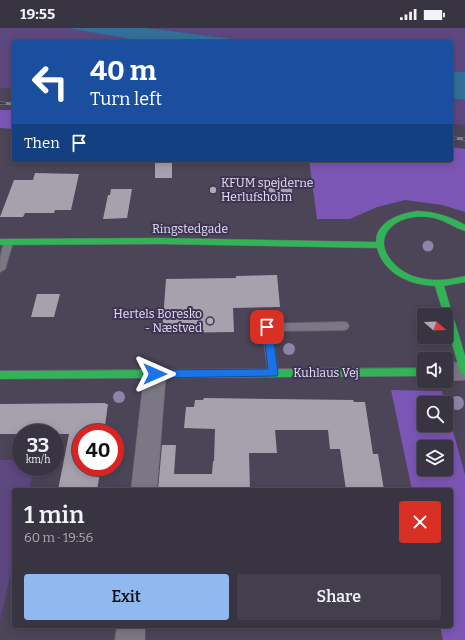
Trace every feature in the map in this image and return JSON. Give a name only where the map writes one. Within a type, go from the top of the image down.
[{"type":"street","points":[[465,228],[445,217],[429,214],[413,214],[399,217],[388,224],[381,234],[380,245],[384,256],[393,267],[406,276],[422,282],[439,285],[456,283],[465,279]]},
{"type":"street","name":"Ringstedgade","points":[[4,242],[232,241],[380,245]]},
{"type":"street","points":[[439,285],[465,371],[453,372]]},
{"type":"street","name":"Kuhlaus Vej","points":[[0,375],[417,372]]},
{"type":"street","points":[[144,488],[155,374]]},
{"type":"street","points":[[130,640],[131,628]]},
{"type":"lane","points":[[0,269],[4,242]]},
{"type":"lane","points":[[273,373],[267,327],[344,326]]},
{"type":"shaded area","points":[[0,28],[67,28],[136,40],[12,40],[12,89],[0,88]]},
{"type":"shaded area","points":[[147,28],[465,28],[465,72],[453,72],[453,40],[240,40]]},
{"type":"shaded area","points":[[453,98],[465,100],[465,125],[453,124]]},
{"type":"shaded area","points":[[0,110],[12,110],[12,129],[0,128]]},
{"type":"shaded area","points":[[453,147],[465,149],[465,212],[442,205],[405,200],[377,207],[350,219],[317,219],[309,162],[453,162]]},
{"type":"shaded area","points":[[391,390],[442,391],[443,396],[417,396],[417,432],[453,432],[453,431],[465,475],[465,640],[443,640],[440,628],[453,628],[453,488],[412,488]]},
{"type":"shaded area","points":[[0,460],[12,460],[12,476],[32,476],[29,488],[12,488],[12,567],[0,621]]},
{"type":"water","points":[[67,28],[147,28],[240,40],[136,40]]},
{"type":"water","points":[[453,72],[465,72],[465,100],[453,98]]},
{"type":"building","points":[[155,162],[172,162],[172,178],[155,178]]},
{"type":"building","points":[[35,173],[79,174],[71,210],[55,210],[54,213],[25,213],[23,217],[0,217],[14,180],[33,180]]},
{"type":"building","points":[[277,179],[286,179],[292,184],[292,196],[277,196],[263,188]]},
{"type":"building","points":[[111,189],[132,189],[127,218],[103,219],[108,195],[110,195]]},
{"type":"building","points":[[277,275],[280,307],[233,308],[234,332],[162,333],[166,279],[236,278],[236,276]]},
{"type":"building","points":[[37,294],[60,294],[54,317],[31,317]]},
{"type":"building","points":[[204,398],[353,400],[354,402],[365,402],[373,454],[378,454],[384,488],[346,488],[340,449],[330,449],[328,430],[275,430],[277,453],[249,453],[250,488],[158,488],[162,445],[176,445],[174,474],[212,474],[215,429],[184,428],[186,407],[194,407],[195,400],[203,400]]},
{"type":"building","points":[[0,404],[108,404],[105,424],[72,424],[72,476],[99,476],[97,488],[58,488],[61,476],[64,476],[64,459],[69,434],[64,434],[64,424],[12,424],[12,434],[0,434]]},
{"type":"railway","points":[[0,103],[12,104]]},
{"type":"railway","points":[[453,138],[465,139]]},
{"type":"traffic: fast","points":[[465,228],[457,223],[438,216],[428,214],[408,215],[391,223],[384,230],[380,238],[381,250],[387,261],[394,269],[403,275],[423,282],[433,283],[455,282],[465,279]]},
{"type":"traffic: fast","points":[[0,242],[161,241],[380,245]]},
{"type":"traffic: fast","points":[[439,285],[465,371]]},
{"type":"traffic: fast","points":[[0,375],[417,372]]},
{"type":"place","name":"KFUM spejderne Herlufsholm","points":[[213,190]]},
{"type":"place","name":"Hertels Boresko - Næstved","points":[[210,321]]},
{"type":"route","points":[[155,374],[273,373],[267,327]]}]
